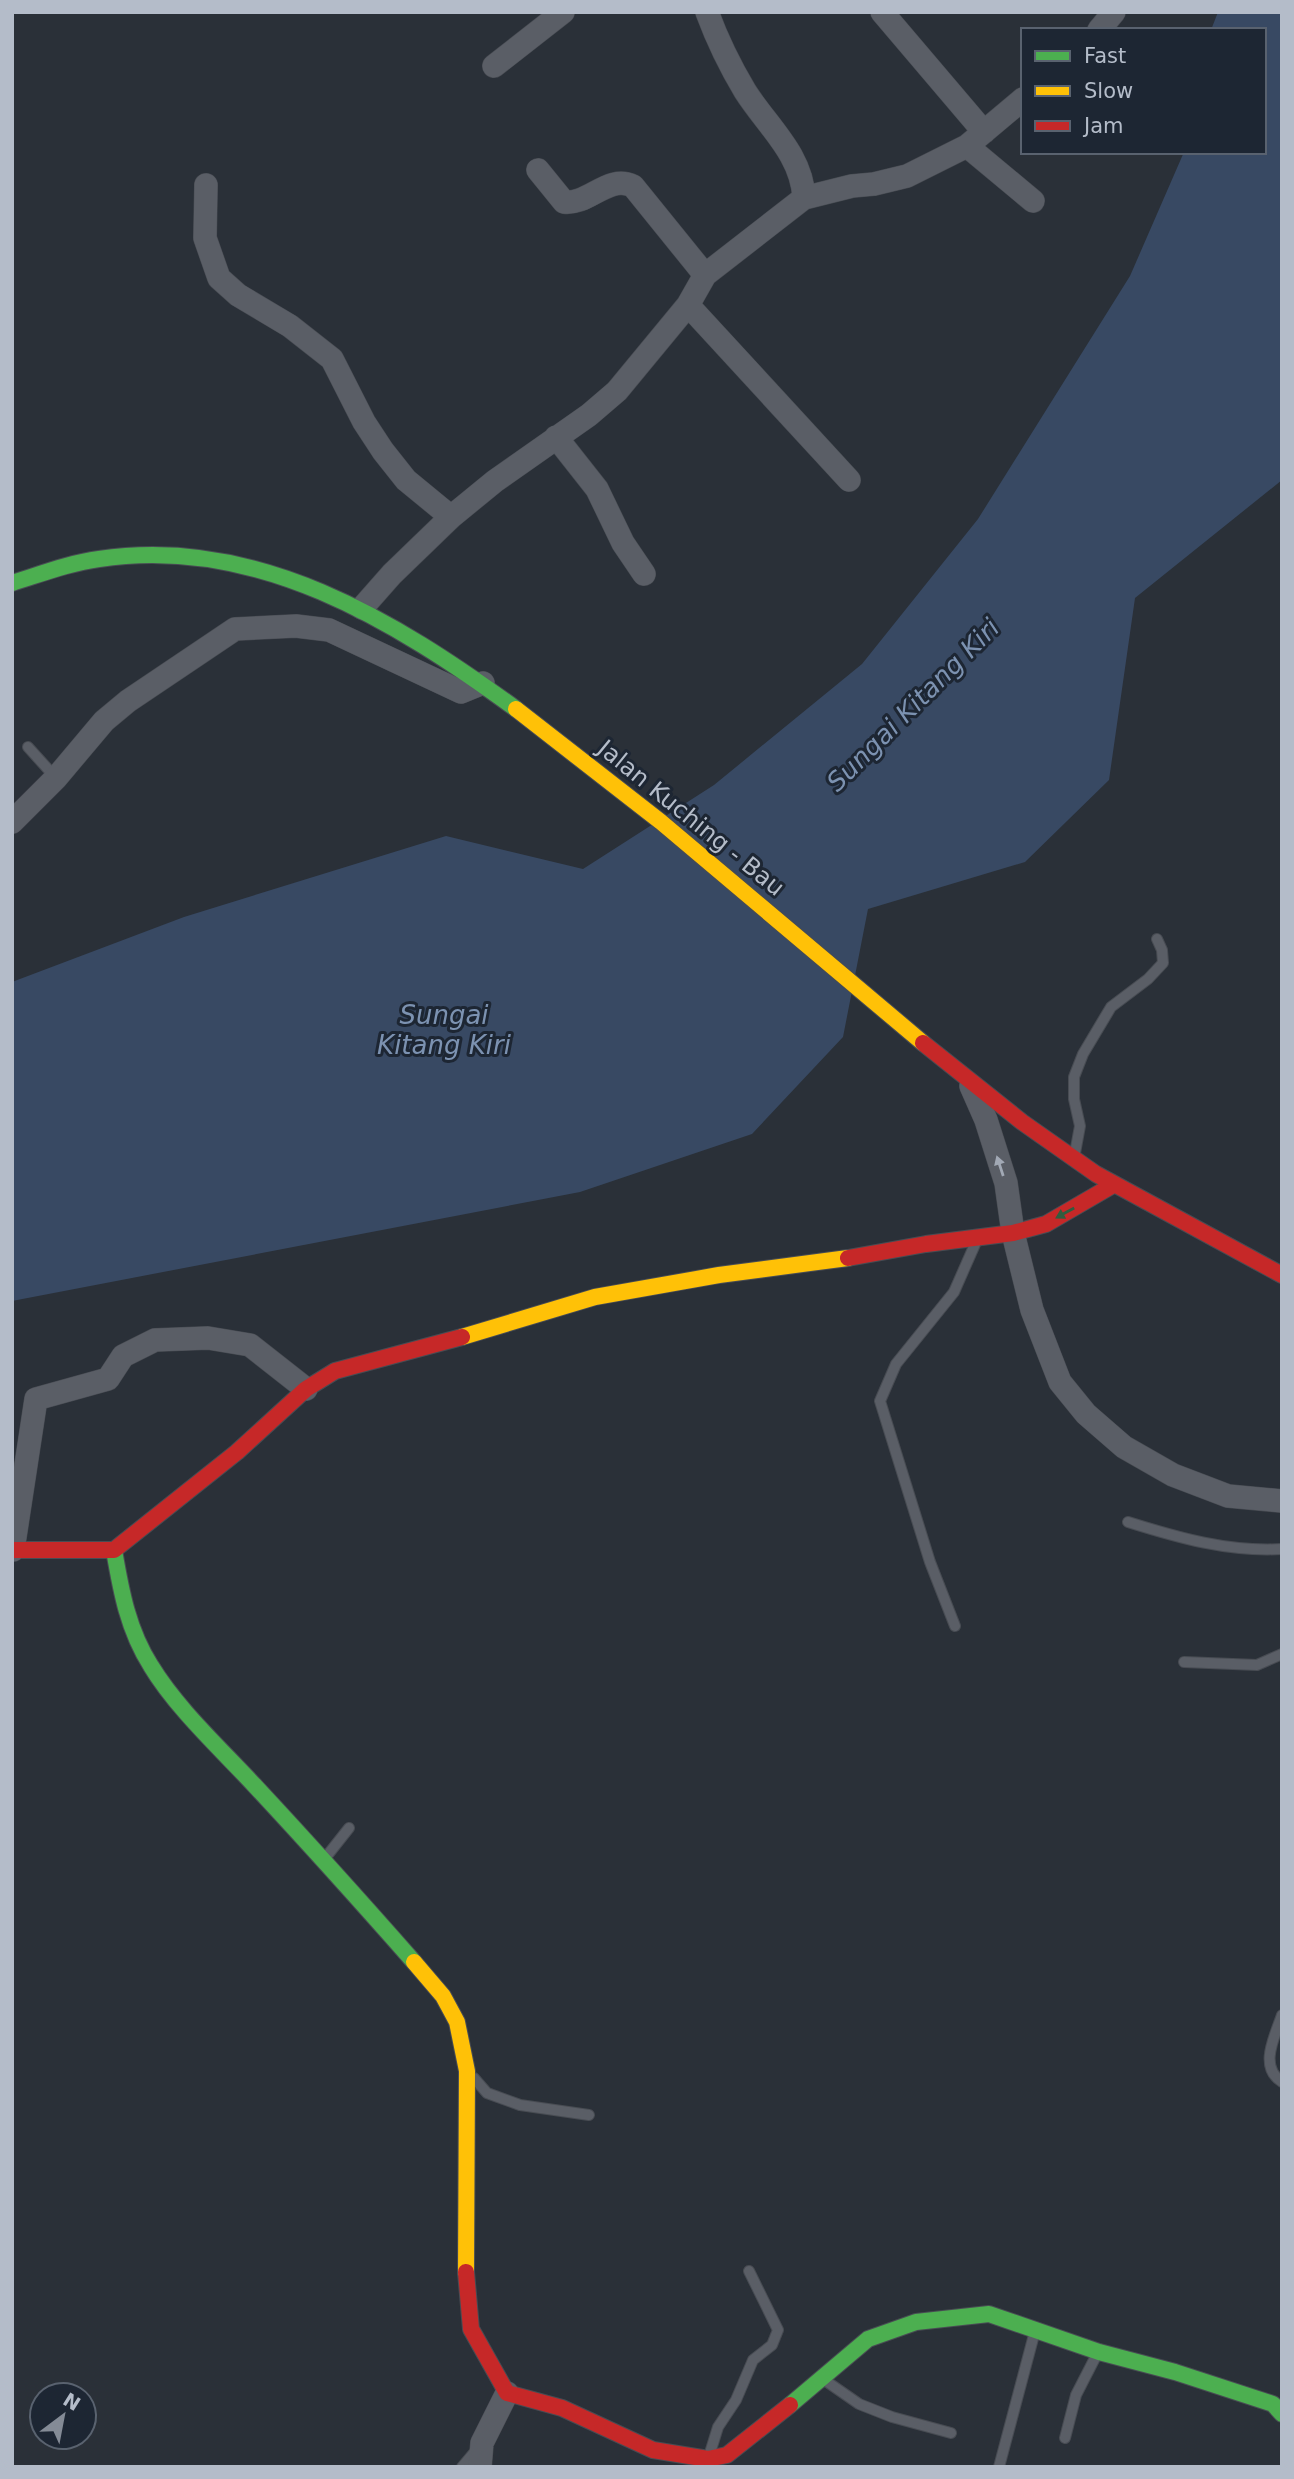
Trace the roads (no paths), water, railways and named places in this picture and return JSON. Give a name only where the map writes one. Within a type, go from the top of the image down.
[{"type":"street","points":[[494,66],[563,12]]},
{"type":"street","points":[[707,12],[726,57],[745,90],[793,156],[803,181],[804,198]]},
{"type":"street","points":[[882,12],[976,139],[1033,201]]},
{"type":"street","points":[[1101,28],[1114,12]]},
{"type":"street","points":[[362,608],[420,545],[451,517],[495,481],[589,415],[617,391],[688,305],[705,275],[804,198],[907,176],[976,139],[1021,101]]},
{"type":"street","points":[[538,170],[564,202],[574,203],[617,182],[633,186],[705,275]]},
{"type":"street","points":[[206,185],[205,238],[219,278],[238,295],[290,326],[332,359],[364,422],[383,451],[407,480],[451,517]]},
{"type":"street","points":[[688,305],[849,480]]},
{"type":"street","points":[[556,437],[597,489],[623,543],[644,574]]},
{"type":"street","name":"Jalan Kuching - Bau","points":[[12,583],[77,563],[111,557],[146,556],[215,561],[275,575],[362,608],[483,683],[630,795],[968,1079],[1074,1159],[1114,1185],[1282,1275]]},
{"type":"street","points":[[12,822],[56,778],[104,721],[128,701],[234,629],[296,626],[329,631],[461,692],[483,683]]},
{"type":"street","points":[[968,1079],[1006,1183],[1013,1233],[1032,1310],[1060,1382],[1086,1414],[1124,1447],[1173,1475],[1228,1496],[1282,1501]]},
{"type":"street","points":[[306,1389],[250,1345],[208,1338],[155,1340],[123,1356],[108,1379],[36,1399],[13,1550],[114,1550],[237,1452],[306,1389],[335,1371],[419,1350],[595,1297],[719,1275],[1013,1233],[1045,1224],[1114,1185]]},
{"type":"street","points":[[114,1550],[124,1606],[151,1667],[189,1716],[324,1860],[443,1996],[457,2022],[467,2071],[466,2282],[471,2329],[507,2393],[562,2408],[653,2450],[726,2461],[868,2339],[916,2322],[989,2314],[1099,2352],[1175,2372],[1273,2404],[1282,2414]]},
{"type":"street","points":[[480,2467],[482,2443],[507,2393]]},
{"type":"lane","points":[[28,747],[56,778]]},
{"type":"lane","points":[[1074,1159],[1080,1126],[1074,1099],[1074,1077],[1083,1054],[1111,1007],[1148,979],[1163,963],[1162,950],[1157,939]]},
{"type":"lane","points":[[955,1626],[930,1562],[880,1401],[896,1364],[954,1292],[977,1239]]},
{"type":"lane","points":[[1128,1522],[1190,1541],[1221,1547],[1282,1549]]},
{"type":"lane","points":[[1184,1662],[1257,1665],[1282,1654]]},
{"type":"lane","points":[[324,1860],[349,1828]]},
{"type":"lane","points":[[1282,2015],[1270,2052],[1269,2064],[1273,2076],[1282,2082]]},
{"type":"lane","points":[[467,2071],[487,2093],[520,2105],[589,2115]]},
{"type":"lane","points":[[708,2459],[718,2427],[736,2400],[749,2367],[753,2360],[772,2344],[778,2330],[749,2271]]},
{"type":"lane","points":[[999,2467],[1035,2329]]},
{"type":"lane","points":[[1065,2438],[1076,2395],[1099,2352]]},
{"type":"lane","points":[[820,2378],[859,2404],[892,2417],[950,2433]]},
{"type":"lane","points":[[462,2467],[482,2443]]},
{"type":"water","name":"Sungai Kitang Kiri","points":[[1218,12],[1282,12],[1282,480],[1135,598],[1109,780],[1025,862],[868,909],[843,1037],[752,1134],[580,1192],[12,1301],[12,982],[184,917],[446,836],[583,869],[714,785],[862,664],[978,519],[1130,276],[1183,154],[1266,154],[1266,28],[1212,28]]}]
